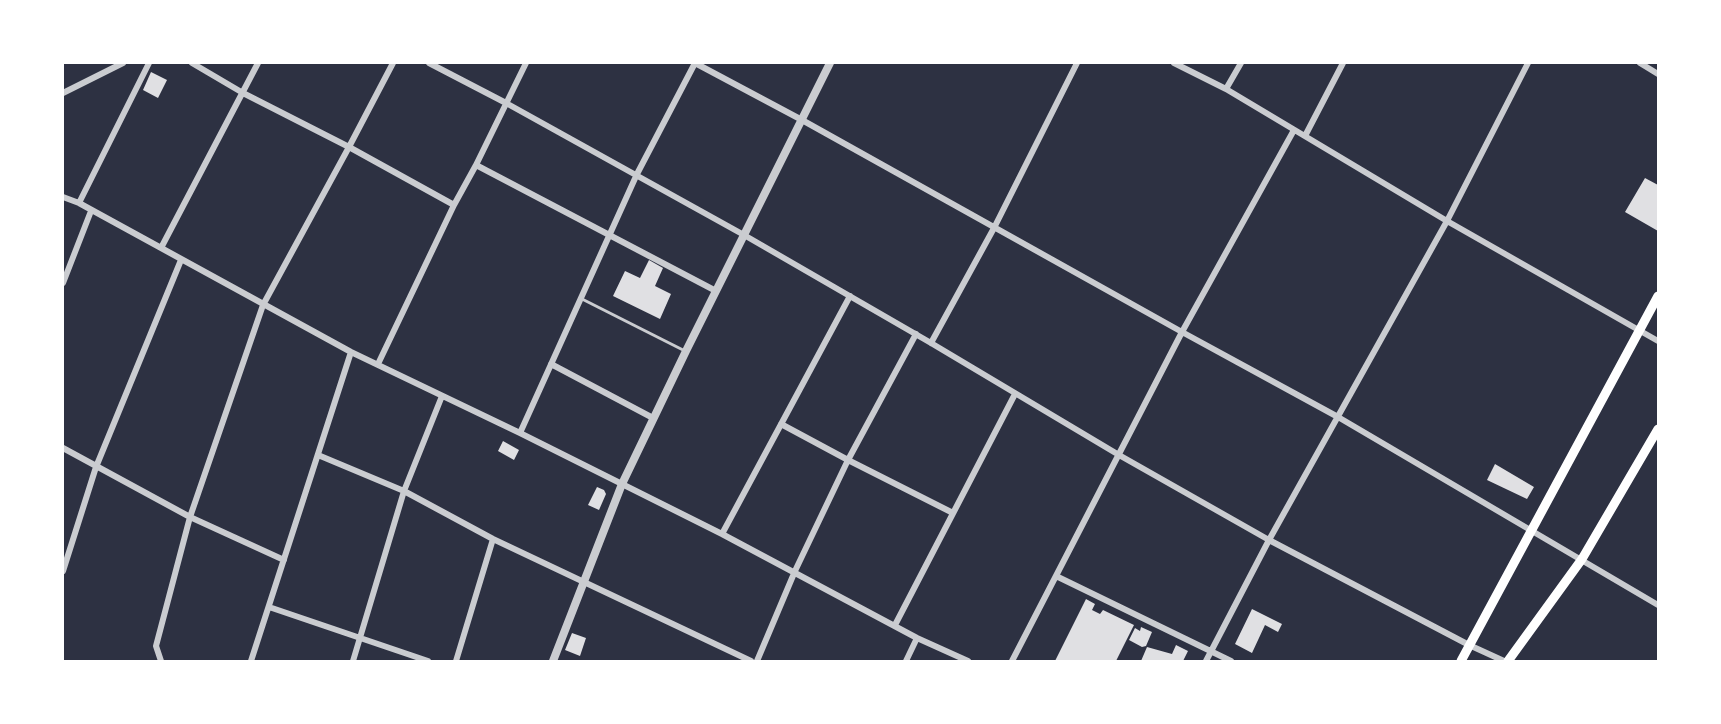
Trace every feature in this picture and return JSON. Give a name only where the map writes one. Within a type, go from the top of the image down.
[{"type":"main road","points":[[1461,661],[1658,296]]},
{"type":"main road","points":[[1506,661],[1582,559],[1658,429]]},
{"type":"street","points":[[63,93],[123,63]]},
{"type":"street","points":[[80,203],[149,63]]},
{"type":"street","points":[[192,63],[243,93],[349,147],[454,205]]},
{"type":"street","points":[[161,248],[258,63]]},
{"type":"street","points":[[161,661],[156,646],[190,517],[263,305],[393,63]]},
{"type":"street","points":[[429,63],[506,102],[637,174],[1269,540],[1469,645],[1506,661]]},
{"type":"street","points":[[378,364],[454,205],[526,63]]},
{"type":"street","points":[[520,433],[637,174],[695,63],[1338,417],[1658,605]]},
{"type":"street","points":[[553,661],[622,484],[830,63]]},
{"type":"street","points":[[932,343],[994,228],[1077,63]]},
{"type":"street","points":[[1174,63],[1226,89],[1447,221],[1658,341]]},
{"type":"street","points":[[1226,89],[1241,63]]},
{"type":"street","points":[[1305,136],[1343,63]]},
{"type":"street","points":[[1206,661],[1269,540],[1447,221],[1528,63]]},
{"type":"street","points":[[1640,63],[1658,74]]},
{"type":"street","points":[[1012,661],[1182,333],[1294,130]]},
{"type":"street","points":[[476,165],[716,291]]},
{"type":"street","points":[[63,196],[80,203],[351,352],[722,534],[917,638],[968,661]]},
{"type":"street","points":[[63,284],[91,211]]},
{"type":"street","points":[[63,570],[96,467],[181,260]]},
{"type":"street","points":[[722,534],[850,296]]},
{"type":"street","points":[[756,661],[795,571],[848,460],[916,334]]},
{"type":"street","points":[[251,661],[351,352]]},
{"type":"street","points":[[551,364],[653,418]]},
{"type":"street","points":[[895,626],[1015,394]]},
{"type":"street","points":[[353,661],[404,491],[442,396]]},
{"type":"street","points":[[782,424],[953,513]]},
{"type":"street","points":[[63,448],[190,517],[284,560]]},
{"type":"street","points":[[318,455],[404,491],[493,539],[751,661]]},
{"type":"street","points":[[456,661],[493,539]]},
{"type":"street","points":[[1056,576],[1231,661]]},
{"type":"street","points":[[269,607],[428,661]]},
{"type":"street","points":[[906,661],[917,638]]},
{"type":"lane","points":[[580,298],[686,351]]},
{"type":"building","points":[[151,72],[167,80],[158,98],[143,90]]},
{"type":"building","points":[[1645,178],[1658,185],[1658,231],[1625,212]]},
{"type":"building","points":[[649,260],[663,268],[655,286],[671,294],[660,319],[613,296],[625,271],[640,278]]},
{"type":"building","points":[[503,441],[519,450],[514,460],[498,451]]},
{"type":"building","points":[[1495,464],[1534,487],[1527,499],[1487,480]]},
{"type":"building","points":[[597,487],[604,490],[606,494],[599,510],[588,505]]},
{"type":"building","points":[[1086,599],[1095,604],[1092,610],[1100,614],[1103,610],[1134,625],[1116,661],[1055,661]]},
{"type":"building","points":[[1252,609],[1282,624],[1278,632],[1265,625],[1252,653],[1235,644]]},
{"type":"building","points":[[1141,627],[1152,632],[1146,646],[1142,647],[1129,640],[1135,628],[1140,631]]},
{"type":"building","points":[[572,633],[586,638],[580,656],[565,650]]},
{"type":"building","points":[[1176,645],[1188,651],[1183,661],[1141,661],[1147,647],[1172,654]]}]
